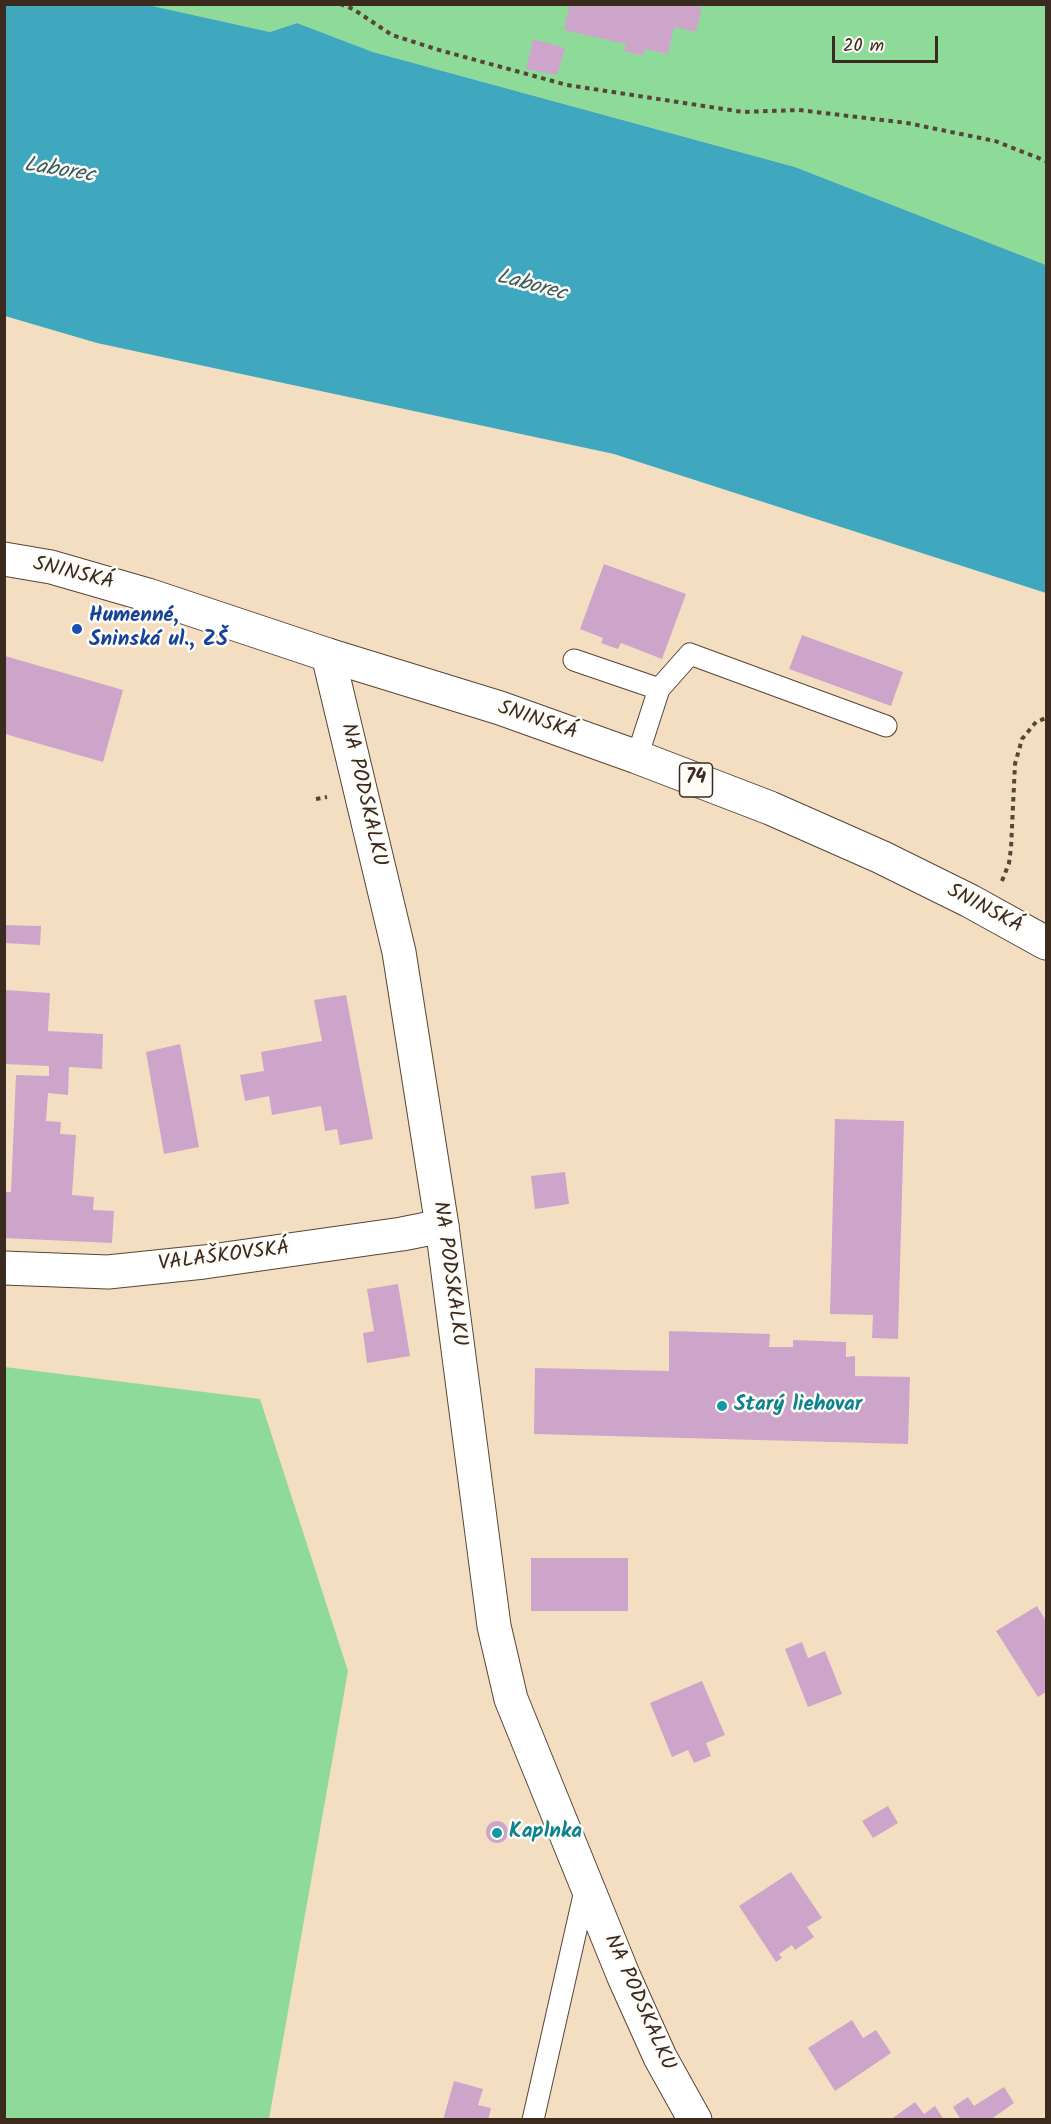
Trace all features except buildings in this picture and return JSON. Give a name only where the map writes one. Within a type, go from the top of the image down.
[{"type":"street","name":"SNINSKÁ","points":[[4,559],[51,567],[148,595],[328,655],[500,708],[637,757],[770,808],[881,856],[1047,943]]},
{"type":"street","name":"NA PODSKALKU","points":[[328,655],[399,952],[442,1226],[494,1626],[511,1699],[624,1977],[656,2047],[695,2120]]},
{"type":"street","name":"VALAŠKOVSKÁ","points":[[4,1268],[108,1272],[204,1262],[402,1234],[442,1226]]},
{"type":"lane","points":[[637,757],[659,689],[690,654],[886,726]]},
{"type":"lane","points":[[574,660],[659,689]]},
{"type":"lane","name":"NA PODSKALKU","points":[[533,2120],[587,1884]]},
{"type":"path","points":[[340,4],[353,9],[392,35],[567,85],[744,112],[799,110],[907,123],[995,141],[1047,161]]},
{"type":"path","points":[[986,910],[1002,883],[1009,863],[1015,764],[1022,739],[1036,722],[1047,718]]},
{"type":"green space","points":[[148,5],[1046,5],[1046,265],[795,167],[373,52],[297,23],[270,32]]},
{"type":"green space","points":[[5,1367],[260,1399],[348,1671],[269,2119],[5,2119]]},
{"type":"water","name":"Laborec","points":[[4,5],[148,5],[270,32],[297,23],[373,52],[795,167],[1046,265],[1046,593],[614,454],[97,343],[5,316]]},
{"type":"place","name":"Humenné, Sninská ul., ZŠ","points":[[77,629]]},
{"type":"place","name":"Starý liehovar","points":[[722,1406]]},
{"type":"place","name":"Kaplnka","points":[[497,1833]]}]
